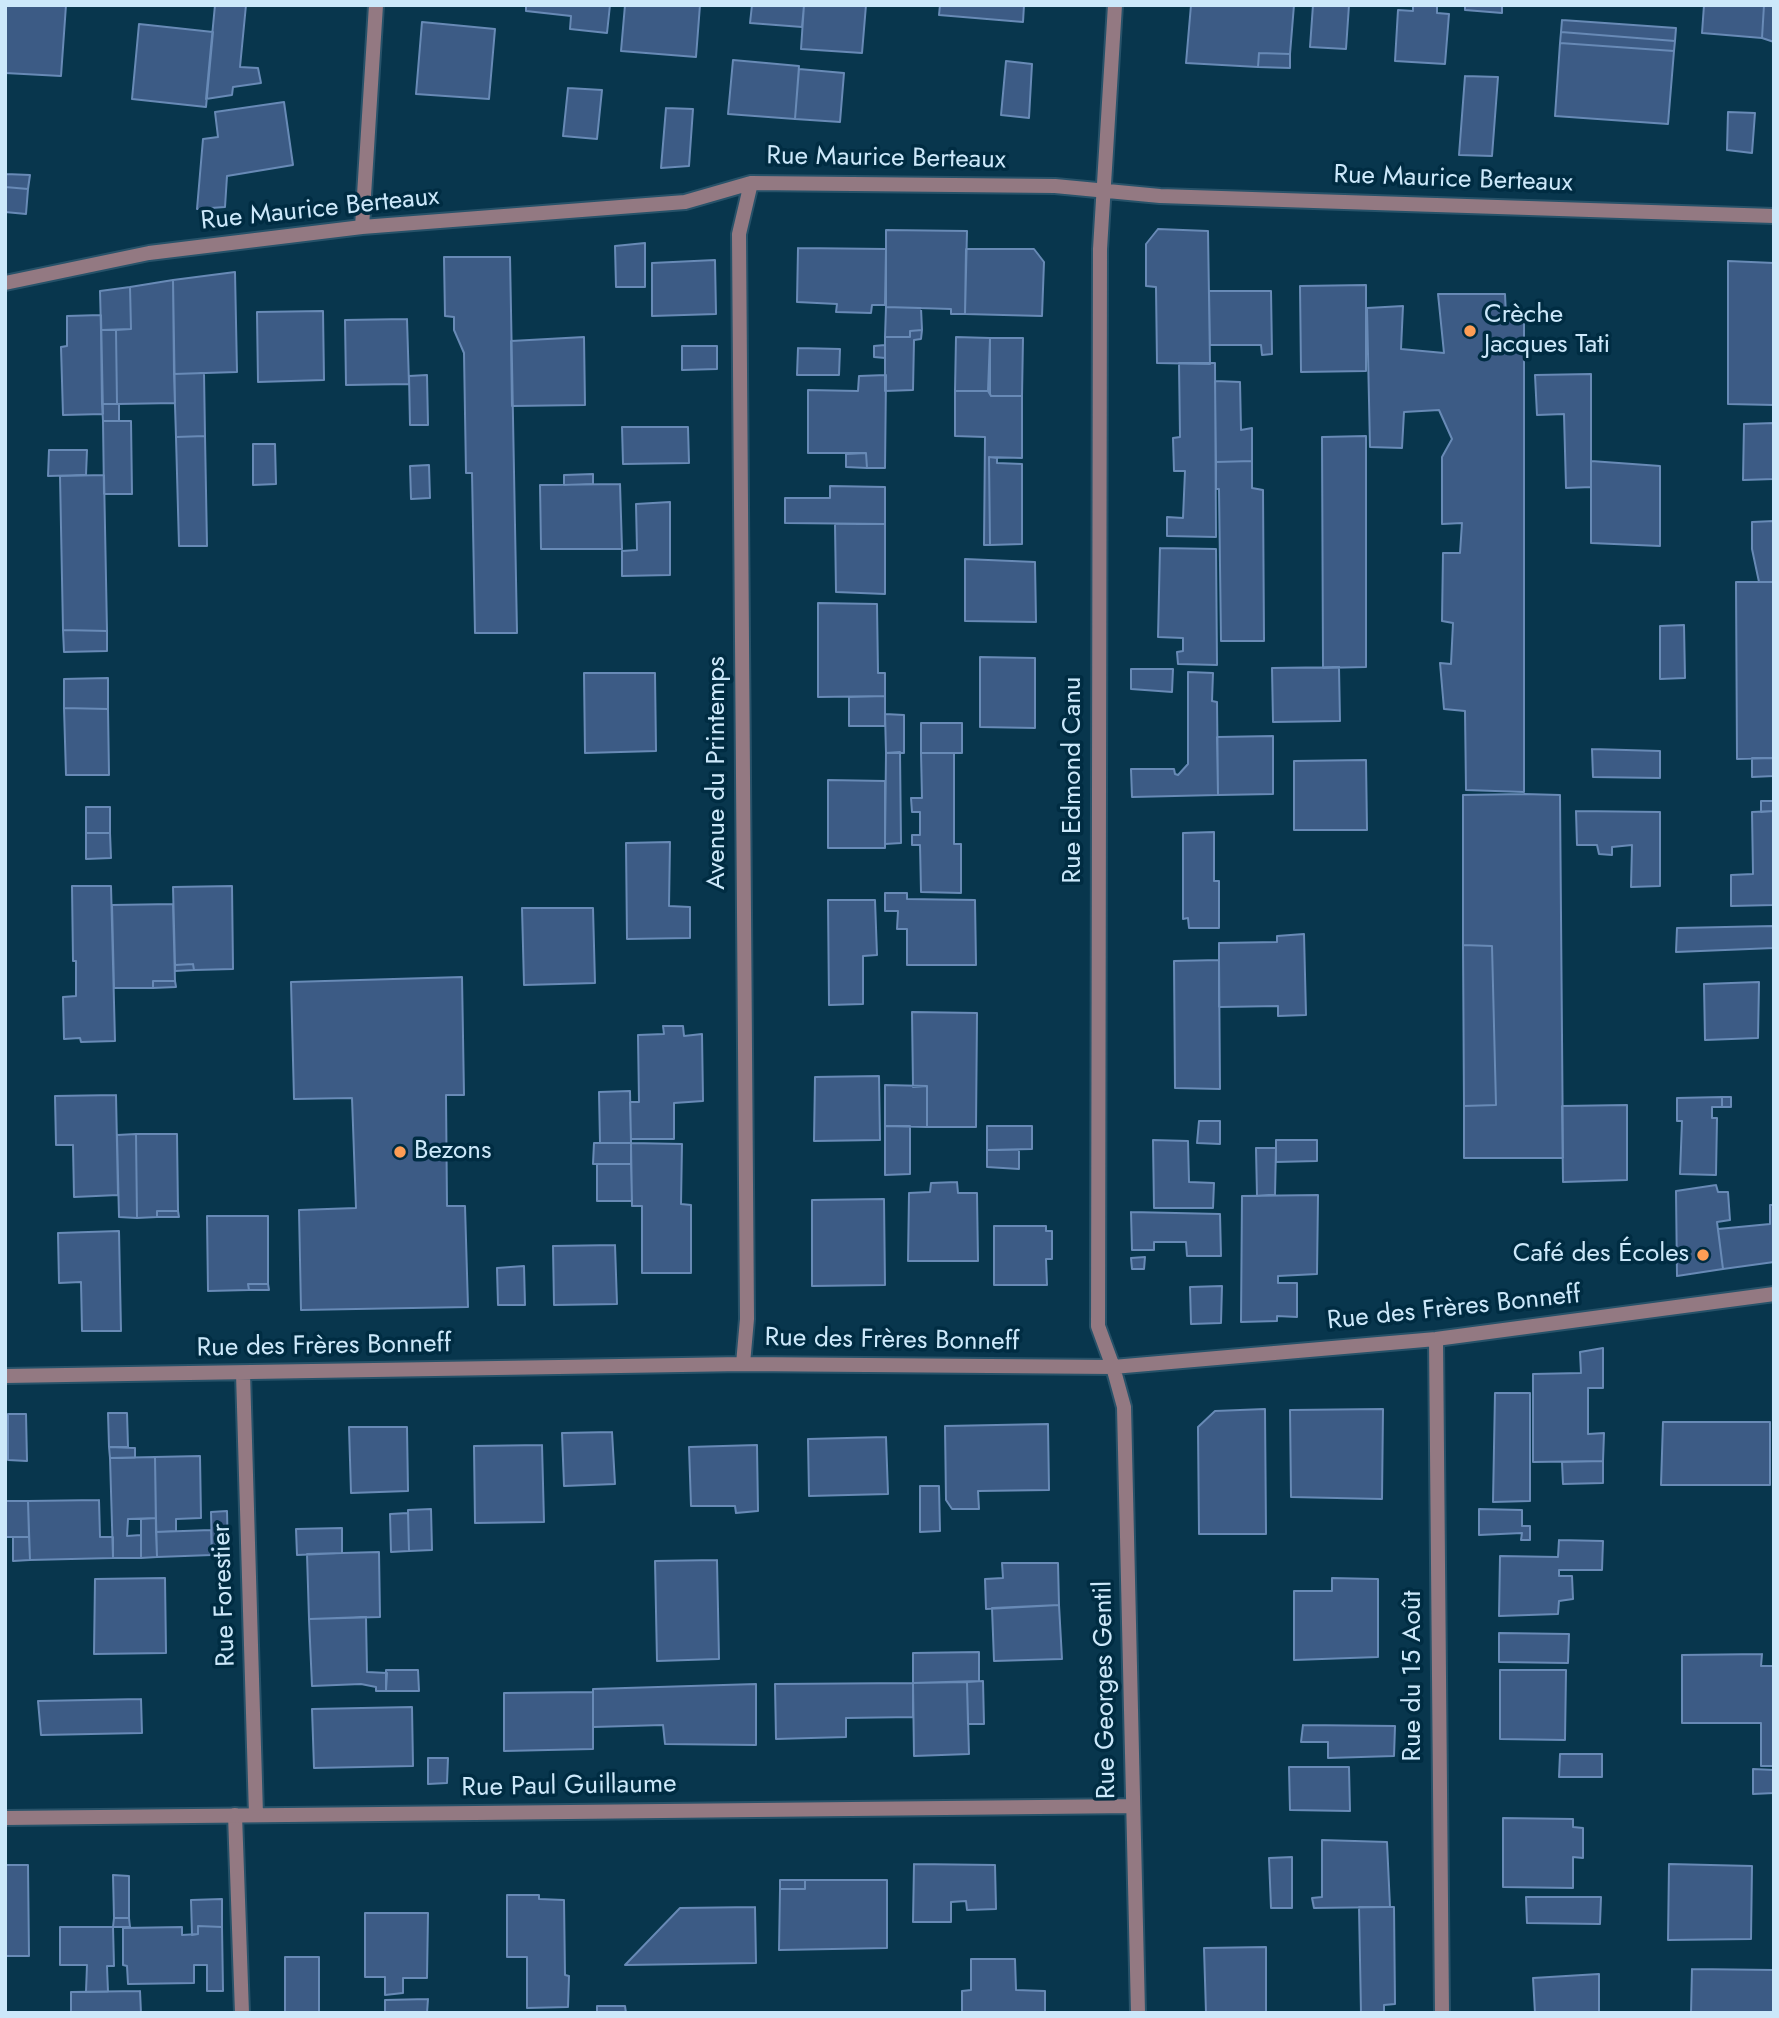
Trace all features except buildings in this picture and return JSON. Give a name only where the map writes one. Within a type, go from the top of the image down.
[{"type":"street","points":[[362,227],[376,5]]},
{"type":"street","name":"Rue Edmond Canu","points":[[1113,1367],[1097,1326],[1100,248],[1115,5]]},
{"type":"street","name":"Rue Maurice Berteaux","points":[[5,283],[149,253],[362,227],[685,202],[751,183],[1055,186],[1160,196],[1774,216]]},
{"type":"street","name":"Avenue du Printemps","points":[[743,1364],[747,1320],[739,234],[751,183]]},
{"type":"street","name":"Rue des Frères Bonneff","points":[[5,1376],[743,1364],[1113,1367],[1436,1339],[1774,1294]]},
{"type":"street","name":"Rue du 15 Août","points":[[1436,1339],[1441,2013]]},
{"type":"street","name":"Rue Georges Gentil","points":[[1113,1367],[1124,1407],[1138,2013]]},
{"type":"street","name":"Rue Forestier","points":[[243,1373],[256,1815]]},
{"type":"street","name":"Rue Paul Guillaume","points":[[5,1818],[1133,1805]]},
{"type":"street","points":[[235,1815],[242,2013]]},
{"type":"place","name":"Crèche Jacques Tati","points":[[1470,331]]},
{"type":"place","name":"Bezons","points":[[400,1152]]},
{"type":"place","name":"Café des Écoles","points":[[1703,1255]]}]
